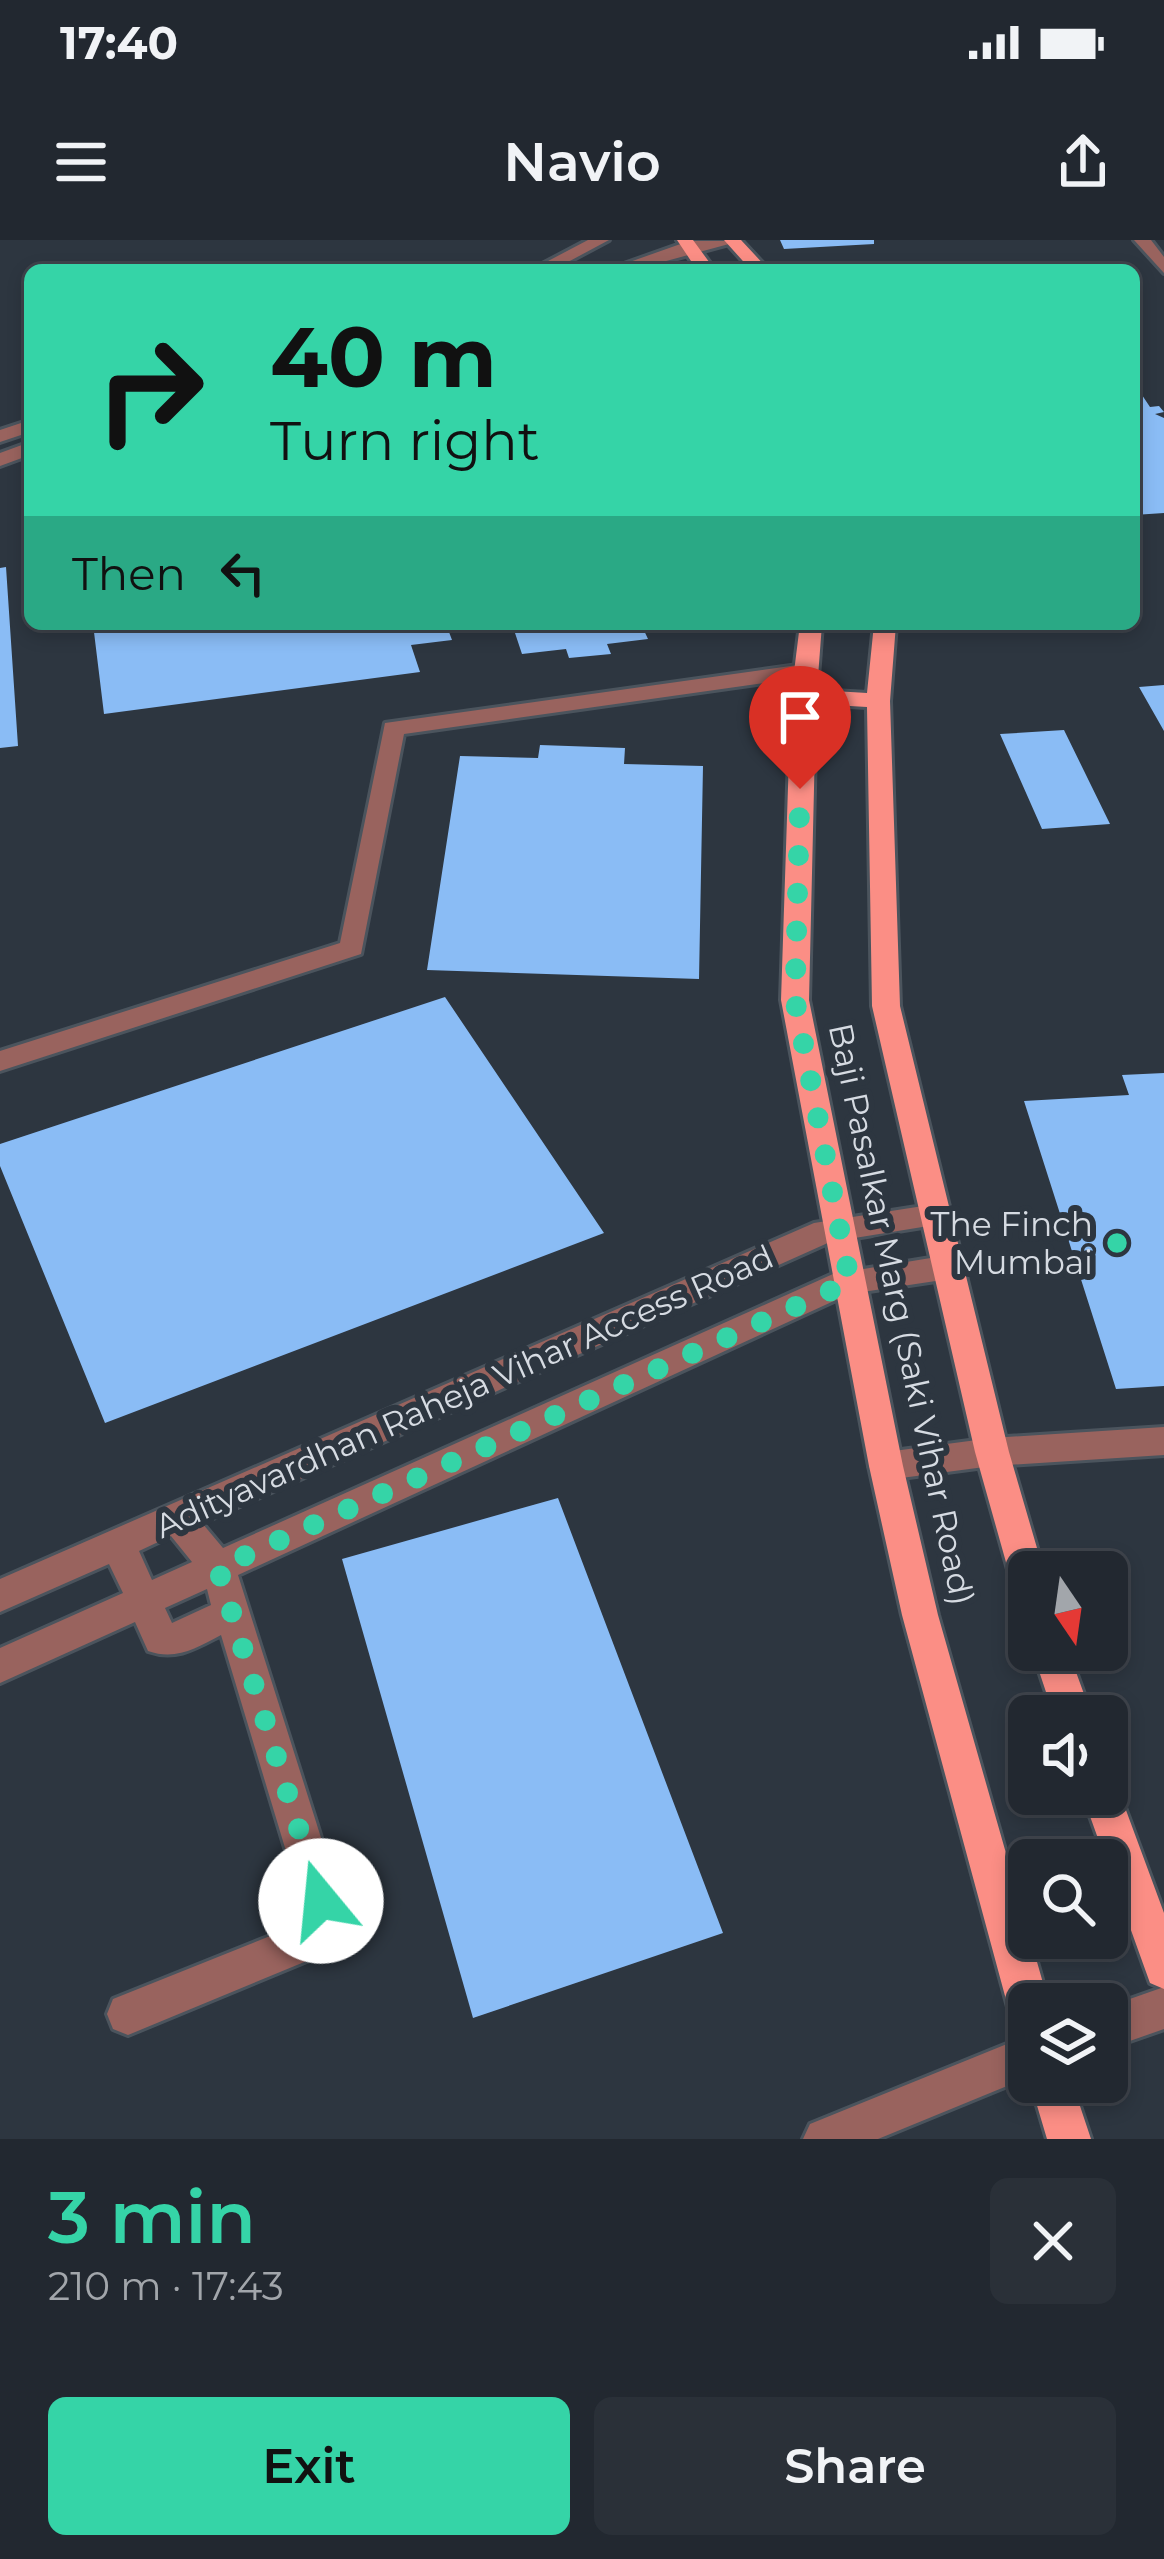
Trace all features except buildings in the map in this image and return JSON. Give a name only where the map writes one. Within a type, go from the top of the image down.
[{"type":"main road","points":[[732,240],[754,264]]},
{"type":"main road","name":"Baji Pasalkar Marg (Saki Vihar Road)","points":[[810,630],[804,683],[795,1000],[886,1466],[920,1615],[1022,1983]]},
{"type":"main road","name":"Baji Pasalkar Marg (Saki Vihar Road)","points":[[884,630],[878,700],[886,1006],[992,1452],[1021,1551]]},
{"type":"main road","points":[[804,683],[878,700]]},
{"type":"main road","points":[[1109,1815],[1164,1970]]},
{"type":"main road","points":[[1058,2103],[1069,2139]]},
{"type":"street","points":[[552,264],[601,240]]},
{"type":"street","points":[[632,264],[687,243],[732,240]]},
{"type":"street","points":[[1142,240],[1164,268]]},
{"type":"street","points":[[0,1060],[352,948],[393,728],[804,683]]},
{"type":"street","name":"Adityavardhan Raheja Vihar Access Road","points":[[0,1596],[825,1232],[936,1215]]},
{"type":"street","name":"Adityavardhan Raheja Vihar Access Road","points":[[0,1666],[850,1282],[949,1267]]},
{"type":"street","points":[[886,1466],[992,1452],[1164,1442]]},
{"type":"street","points":[[128,2014],[312,1939],[321,1901],[218,1568],[177,1518]]},
{"type":"street","points":[[118,1544],[161,1639],[177,1639],[232,1612]]},
{"type":"street","points":[[1128,2021],[1164,2008]]},
{"type":"street","points":[[825,2139],[1008,2065]]},
{"type":"place","name":"The Finch Mumbai","points":[[1117,1243]]},
{"type":"route","points":[[321,1901],[218,1568],[850,1282],[795,1000],[800,789]]}]
